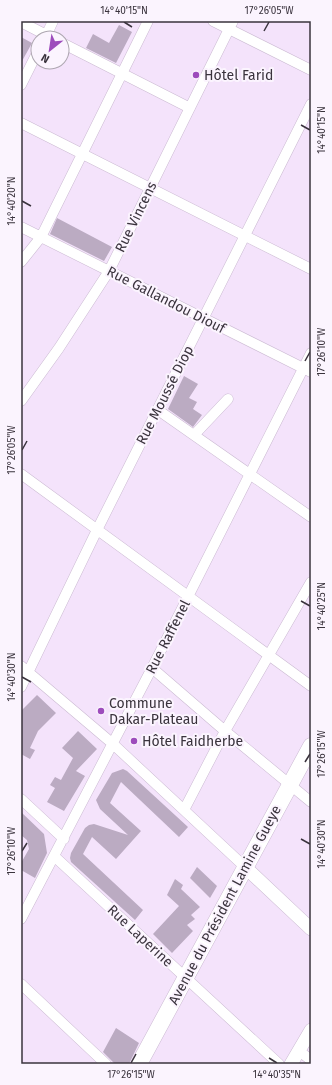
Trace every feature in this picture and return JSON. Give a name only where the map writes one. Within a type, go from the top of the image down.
[{"type":"main road","name":"Avenue du Président Lamine Gueye","points":[[139,1064],[311,746]]},
{"type":"street","points":[[21,262],[41,237],[148,21]]},
{"type":"street","points":[[213,21],[231,25],[311,70]]},
{"type":"street","points":[[21,22],[35,30]]},
{"type":"street","name":"Rue Vincens","points":[[21,401],[59,348],[109,271],[231,25]]},
{"type":"street","points":[[70,47],[190,108]]},
{"type":"street","points":[[21,85],[30,67]]},
{"type":"street","name":"Rue Moussé Diop","points":[[21,687],[24,669],[158,410],[311,104]]},
{"type":"street","points":[[21,123],[311,269]]},
{"type":"street","name":"Rue Gallandou Diouf","points":[[21,227],[307,370]]},
{"type":"street","name":"Rue Raffenel","points":[[21,919],[189,597],[250,475],[307,370],[311,353]]},
{"type":"street","points":[[194,435],[228,399]]},
{"type":"street","points":[[158,410],[311,517]]},
{"type":"street","points":[[21,474],[311,686]]},
{"type":"street","points":[[184,810],[225,731],[311,582]]},
{"type":"street","points":[[152,668],[311,802]]},
{"type":"street","points":[[24,669],[113,744],[311,929]]},
{"type":"street","points":[[21,799],[64,838]]},
{"type":"street","name":"Rue Laperine","points":[[54,856],[279,1064]]},
{"type":"street","points":[[21,984],[106,1064]]},
{"type":"street","points":[[291,1064],[311,1030]]},
{"type":"street","points":[[299,1051],[311,1060]]},
{"type":"building","points":[[119,25],[132,32],[116,63],[86,48],[93,34],[109,43]]},
{"type":"building","points":[[21,37],[30,42],[30,47],[21,63]]},
{"type":"building","points":[[57,218],[112,247],[104,261],[50,234]]},
{"type":"building","points":[[184,376],[198,384],[189,398],[197,402],[193,409],[202,415],[193,427],[168,409]]},
{"type":"building","points":[[37,695],[56,713],[38,731],[30,748],[35,750],[30,759],[21,754],[21,711]]},
{"type":"building","points":[[78,731],[97,749],[76,771],[85,776],[64,811],[47,802],[55,788],[50,785],[55,777],[61,780],[73,758],[62,748]]},
{"type":"building","points":[[123,769],[188,827],[179,837],[121,782],[110,803],[141,831],[116,859],[92,837],[83,854],[143,910],[135,920],[71,862],[70,858],[71,853],[85,828],[89,825],[94,824],[128,835],[100,809],[96,800],[112,773]]},
{"type":"building","points":[[21,812],[44,834],[47,853],[35,878],[21,870],[21,863],[29,849],[27,840],[21,835]]},
{"type":"building","points":[[197,867],[217,886],[210,898],[190,878]]},
{"type":"building","points":[[175,879],[183,885],[181,889],[200,907],[191,915],[195,919],[187,925],[193,931],[172,953],[153,934],[179,906],[167,895]]},
{"type":"building","points":[[116,1028],[139,1043],[129,1064],[115,1064],[103,1052]]},
{"type":"place","name":"Hôtel Farid","points":[[196,75]]},
{"type":"place","name":"Commune Dakar-Plateau","points":[[101,711]]},
{"type":"place","name":"Hôtel Faidherbe","points":[[134,741]]}]
